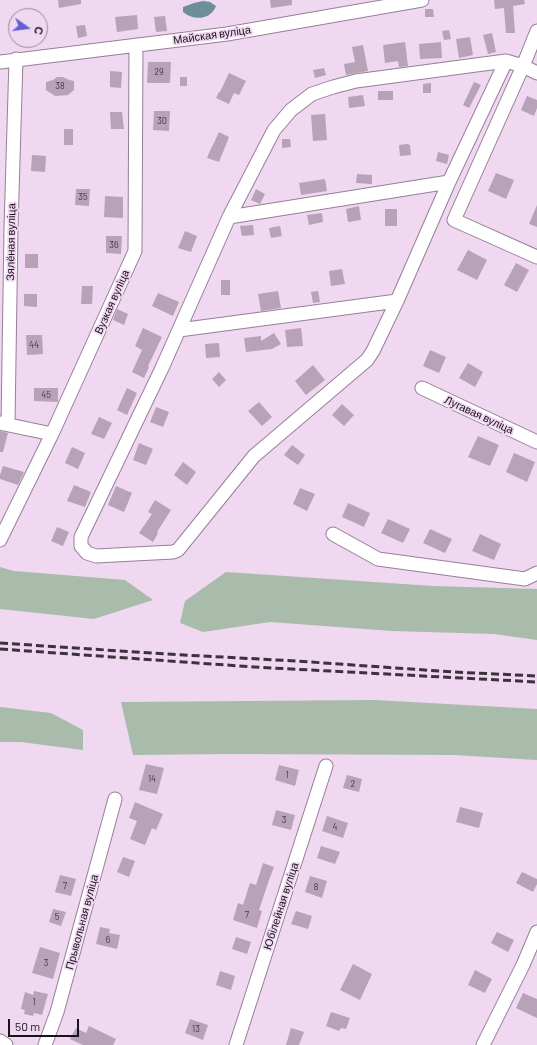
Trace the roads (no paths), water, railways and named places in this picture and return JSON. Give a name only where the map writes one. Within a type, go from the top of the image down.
[{"type":"street","name":"Майская вуліца","points":[[0,62],[228,34],[422,0]]},
{"type":"street","points":[[537,31],[523,66],[454,220],[537,257]]},
{"type":"street","name":"Вузкая вуліца","points":[[0,540],[52,434],[135,251],[136,45]]},
{"type":"street","name":"Зялёная вуліца","points":[[4,424],[16,60]]},
{"type":"street","points":[[506,61],[449,182],[397,301],[373,351],[367,360],[254,456],[178,550],[173,552],[96,556],[87,553],[81,546],[81,537],[162,368],[230,218],[274,130],[290,110],[312,94],[333,86],[356,81],[506,61],[523,66],[537,73]]},
{"type":"street","points":[[230,218],[449,182]]},
{"type":"street","points":[[179,330],[397,301]]},
{"type":"street","name":"Лугавая вуліца","points":[[422,388],[537,442]]},
{"type":"street","points":[[4,424],[52,434]]},
{"type":"street","points":[[333,534],[378,559],[525,579],[537,573]]},
{"type":"street","name":"Юбілейная вуліца","points":[[236,1045],[326,766]]},
{"type":"street","name":"Прывольная вуліца","points":[[45,1045],[57,1012],[115,799]]},
{"type":"street","points":[[483,1045],[523,965],[537,932]]},
{"type":"street","points":[[0,1041],[6,1045]]},
{"type":"railway","points":[[0,643],[537,676]]},
{"type":"railway","points":[[0,649],[254,667],[537,682]]}]
